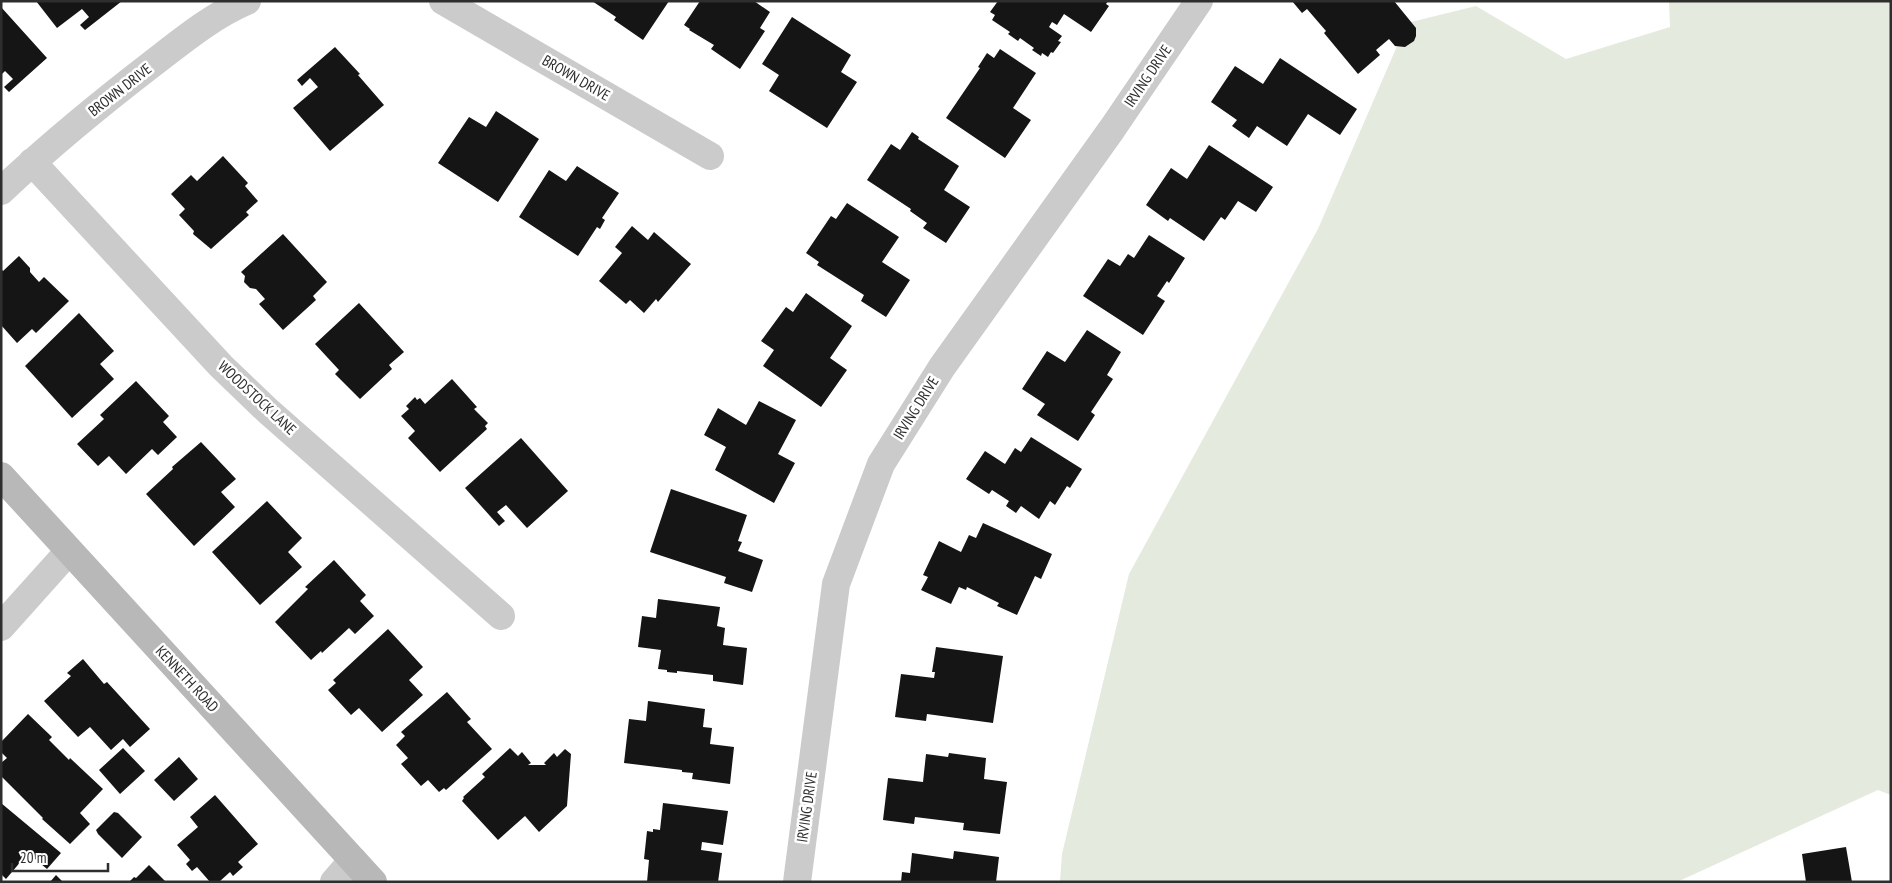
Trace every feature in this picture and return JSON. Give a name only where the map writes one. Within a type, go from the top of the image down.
[{"type":"street","name":"BROWN DRIVE","points":[[1,191],[32,162],[106,100],[199,28],[247,1]]},
{"type":"street","name":"BROWN DRIVE","points":[[443,1],[710,156]]},
{"type":"street","name":"IRVING DRIVE","points":[[797,882],[836,584],[881,464],[942,367],[1112,129],[1199,1]]},
{"type":"street","name":"WOODSTOCK LANE","points":[[32,162],[228,372],[268,411],[501,616]]},
{"type":"street","name":"KENNETH ROAD","points":[[1,476],[373,882]]},
{"type":"street","points":[[1,627],[69,551]]},
{"type":"street","points":[[334,882],[353,860]]},
{"type":"shaded area","points":[[1669,1],[1891,1],[1891,795],[1878,790],[1677,882],[1060,882],[1062,854],[1129,574],[1318,229],[1407,23],[1476,6],[1566,59],[1670,27]]},
{"type":"building","points":[[36,1],[122,1],[85,30],[80,25],[89,17],[82,9],[57,28]]},
{"type":"building","points":[[592,1],[669,1],[643,40],[614,20],[616,17]]},
{"type":"building","points":[[700,1],[754,1],[770,12],[760,28],[765,31],[740,69],[711,49],[714,45],[684,25]]},
{"type":"building","points":[[998,1],[1108,1],[1106,4],[1109,6],[1091,32],[1064,14],[1057,25],[1052,22],[1049,27],[1062,36],[1058,41],[1061,42],[1048,57],[1042,53],[1041,56],[1032,50],[1034,48],[1020,38],[1018,41],[1008,34],[1010,32],[992,20],[995,15],[990,12]]},
{"type":"building","points":[[1292,1],[1394,1],[1416,28],[1416,36],[1414,41],[1405,47],[1395,46],[1389,39],[1376,50],[1380,55],[1358,74],[1307,9],[1302,13]]},
{"type":"building","points":[[1,7],[47,58],[9,92],[4,87],[13,79],[5,71],[1,75]]},
{"type":"building","points":[[792,17],[851,55],[841,72],[857,82],[827,128],[769,91],[779,75],[762,64]]},
{"type":"building","points":[[335,47],[360,74],[358,75],[384,105],[330,151],[293,108],[318,87],[310,78],[302,86],[297,80]]},
{"type":"building","points":[[1000,49],[1036,73],[1013,108],[1031,120],[1005,158],[946,118],[980,68],[978,67],[987,53],[994,58]]},
{"type":"building","points":[[1280,58],[1357,109],[1340,135],[1308,114],[1287,146],[1257,126],[1249,138],[1232,126],[1237,120],[1211,102],[1235,66],[1263,84]]},
{"type":"building","points":[[496,111],[539,139],[498,202],[438,163],[469,117],[486,127]]},
{"type":"building","points":[[912,132],[919,137],[918,139],[959,166],[944,190],[970,207],[946,243],[923,228],[927,223],[910,211],[911,209],[867,180],[891,144],[900,150]]},
{"type":"building","points":[[1209,145],[1273,187],[1256,212],[1238,201],[1225,220],[1221,217],[1204,241],[1170,218],[1168,221],[1146,205],[1171,168],[1187,179]]},
{"type":"building","points":[[223,156],[248,183],[245,186],[258,201],[246,212],[249,215],[211,249],[193,234],[194,231],[179,215],[185,209],[171,194],[191,175],[197,181]]},
{"type":"building","points":[[577,166],[619,193],[602,218],[605,220],[600,229],[597,227],[578,256],[519,217],[549,170],[566,181]]},
{"type":"building","points":[[847,203],[899,237],[882,262],[910,280],[886,317],[861,301],[864,295],[817,265],[819,262],[806,253],[831,216],[836,219]]},
{"type":"building","points":[[632,226],[648,240],[654,232],[691,264],[658,302],[656,299],[644,313],[630,300],[626,304],[599,281],[622,253],[615,247]]},
{"type":"building","points":[[283,234],[327,282],[313,296],[316,300],[283,330],[259,304],[265,299],[256,289],[250,288],[244,282],[245,276],[241,272]]},
{"type":"building","points":[[1149,235],[1185,258],[1169,283],[1167,281],[1157,296],[1165,301],[1143,335],[1083,296],[1108,259],[1120,266],[1128,254],[1134,258]]},
{"type":"building","points":[[19,256],[39,282],[44,277],[69,301],[36,333],[32,329],[17,343],[1,325],[1,269],[3,271]]},
{"type":"building","points":[[806,293],[852,326],[830,358],[847,370],[821,407],[763,366],[774,350],[761,341],[786,307],[793,312]]},
{"type":"building","points":[[359,303],[404,352],[389,365],[392,369],[360,399],[335,374],[339,370],[315,344]]},
{"type":"building","points":[[79,313],[114,351],[100,364],[114,379],[72,418],[25,366]]},
{"type":"building","points":[[1087,330],[1121,352],[1107,375],[1113,379],[1091,412],[1095,415],[1078,441],[1037,415],[1045,404],[1022,389],[1047,351],[1065,362]]},
{"type":"building","points":[[452,379],[477,407],[474,409],[488,423],[485,426],[487,429],[440,472],[408,438],[415,431],[401,416],[409,409],[406,406],[415,397],[417,400],[420,398],[425,404]]},
{"type":"building","points":[[136,381],[169,416],[163,422],[177,437],[158,455],[152,449],[126,474],[109,456],[98,466],[77,444],[104,419],[100,415]]},
{"type":"building","points":[[759,401],[796,420],[778,454],[795,463],[774,503],[715,470],[726,447],[704,435],[718,408],[746,425]]},
{"type":"building","points":[[1031,437],[1082,469],[1070,488],[1067,486],[1055,505],[1050,501],[1039,519],[1021,506],[1016,513],[1006,506],[1009,501],[992,490],[989,494],[966,479],[985,451],[1005,464],[1015,448],[1021,452]]},
{"type":"building","points":[[521,438],[568,491],[527,528],[506,505],[497,512],[505,521],[499,526],[465,488]]},
{"type":"building","points":[[201,442],[236,479],[221,492],[235,507],[194,546],[146,494],[173,469],[172,467]]},
{"type":"building","points":[[671,489],[747,515],[738,541],[742,542],[738,551],[763,560],[752,592],[724,583],[726,577],[650,552]]},
{"type":"building","points":[[267,501],[302,538],[288,552],[302,567],[260,605],[212,552]]},
{"type":"building","points":[[983,523],[1052,554],[1041,579],[1035,576],[1017,615],[997,606],[999,603],[967,587],[966,590],[959,587],[951,604],[921,590],[928,577],[923,575],[939,541],[961,552],[969,535],[976,538]]},
{"type":"building","points":[[334,560],[366,595],[360,601],[374,616],[355,634],[349,628],[322,653],[321,651],[311,660],[275,622],[308,589],[305,587]]},
{"type":"building","points":[[658,599],[720,607],[717,626],[725,628],[723,645],[747,648],[743,685],[713,681],[713,675],[677,671],[677,673],[667,672],[667,670],[658,669],[661,650],[638,647],[642,616],[656,618]]},
{"type":"building","points":[[388,629],[423,667],[409,680],[423,695],[382,732],[359,708],[351,715],[328,690],[336,683],[333,680]]},
{"type":"building","points":[[936,647],[1003,656],[993,723],[927,714],[926,721],[895,717],[901,674],[934,678],[935,672],[932,672]]},
{"type":"building","points":[[83,659],[104,684],[107,682],[150,729],[130,747],[123,739],[111,750],[90,727],[78,737],[44,701],[71,676],[67,673]]},
{"type":"building","points":[[447,692],[471,719],[467,722],[492,749],[446,790],[444,788],[439,792],[428,780],[421,786],[401,764],[408,758],[396,745],[405,736],[401,732]]},
{"type":"building","points":[[648,701],[705,709],[703,727],[712,728],[710,744],[734,747],[730,784],[692,779],[693,773],[682,772],[682,770],[624,763],[629,719],[646,721]]},
{"type":"building","points":[[28,714],[52,737],[49,740],[69,760],[70,758],[103,789],[80,813],[90,824],[70,844],[42,819],[1,776],[1,763],[7,758],[1,752],[1,742]]},
{"type":"building","points":[[123,748],[145,771],[120,794],[99,770]]},
{"type":"building","points":[[510,748],[518,756],[522,752],[531,763],[528,765],[546,765],[544,763],[554,753],[557,757],[565,749],[571,754],[567,806],[539,832],[525,816],[498,840],[462,801],[463,797],[485,777],[482,774]]},
{"type":"building","points":[[949,753],[986,758],[984,779],[1007,782],[1000,834],[963,830],[964,823],[915,817],[914,824],[883,820],[888,778],[923,782],[926,754],[948,757]]},
{"type":"building","points":[[179,757],[198,779],[174,801],[154,780]]},
{"type":"building","points":[[215,795],[258,844],[238,862],[243,867],[233,876],[230,872],[219,882],[210,882],[197,867],[192,871],[186,864],[190,860],[177,845],[198,827],[190,817]]},
{"type":"building","points":[[1,803],[61,853],[47,869],[28,853],[6,879],[1,874]]},
{"type":"building","points":[[663,803],[728,811],[723,845],[702,842],[701,850],[722,853],[718,882],[647,882],[649,860],[644,859],[647,831],[653,832],[653,829],[660,830]]},
{"type":"building","points":[[114,812],[118,813],[142,837],[122,858],[96,830]]},
{"type":"building","points":[[1846,847],[1852,882],[1806,882],[1802,854]]},
{"type":"building","points":[[954,851],[999,857],[996,882],[901,882],[902,872],[910,873],[912,853],[953,859]]},
{"type":"building","points":[[149,865],[166,882],[129,882],[134,877],[136,878]]},
{"type":"building","points":[[56,875],[63,882],[50,882]]}]
